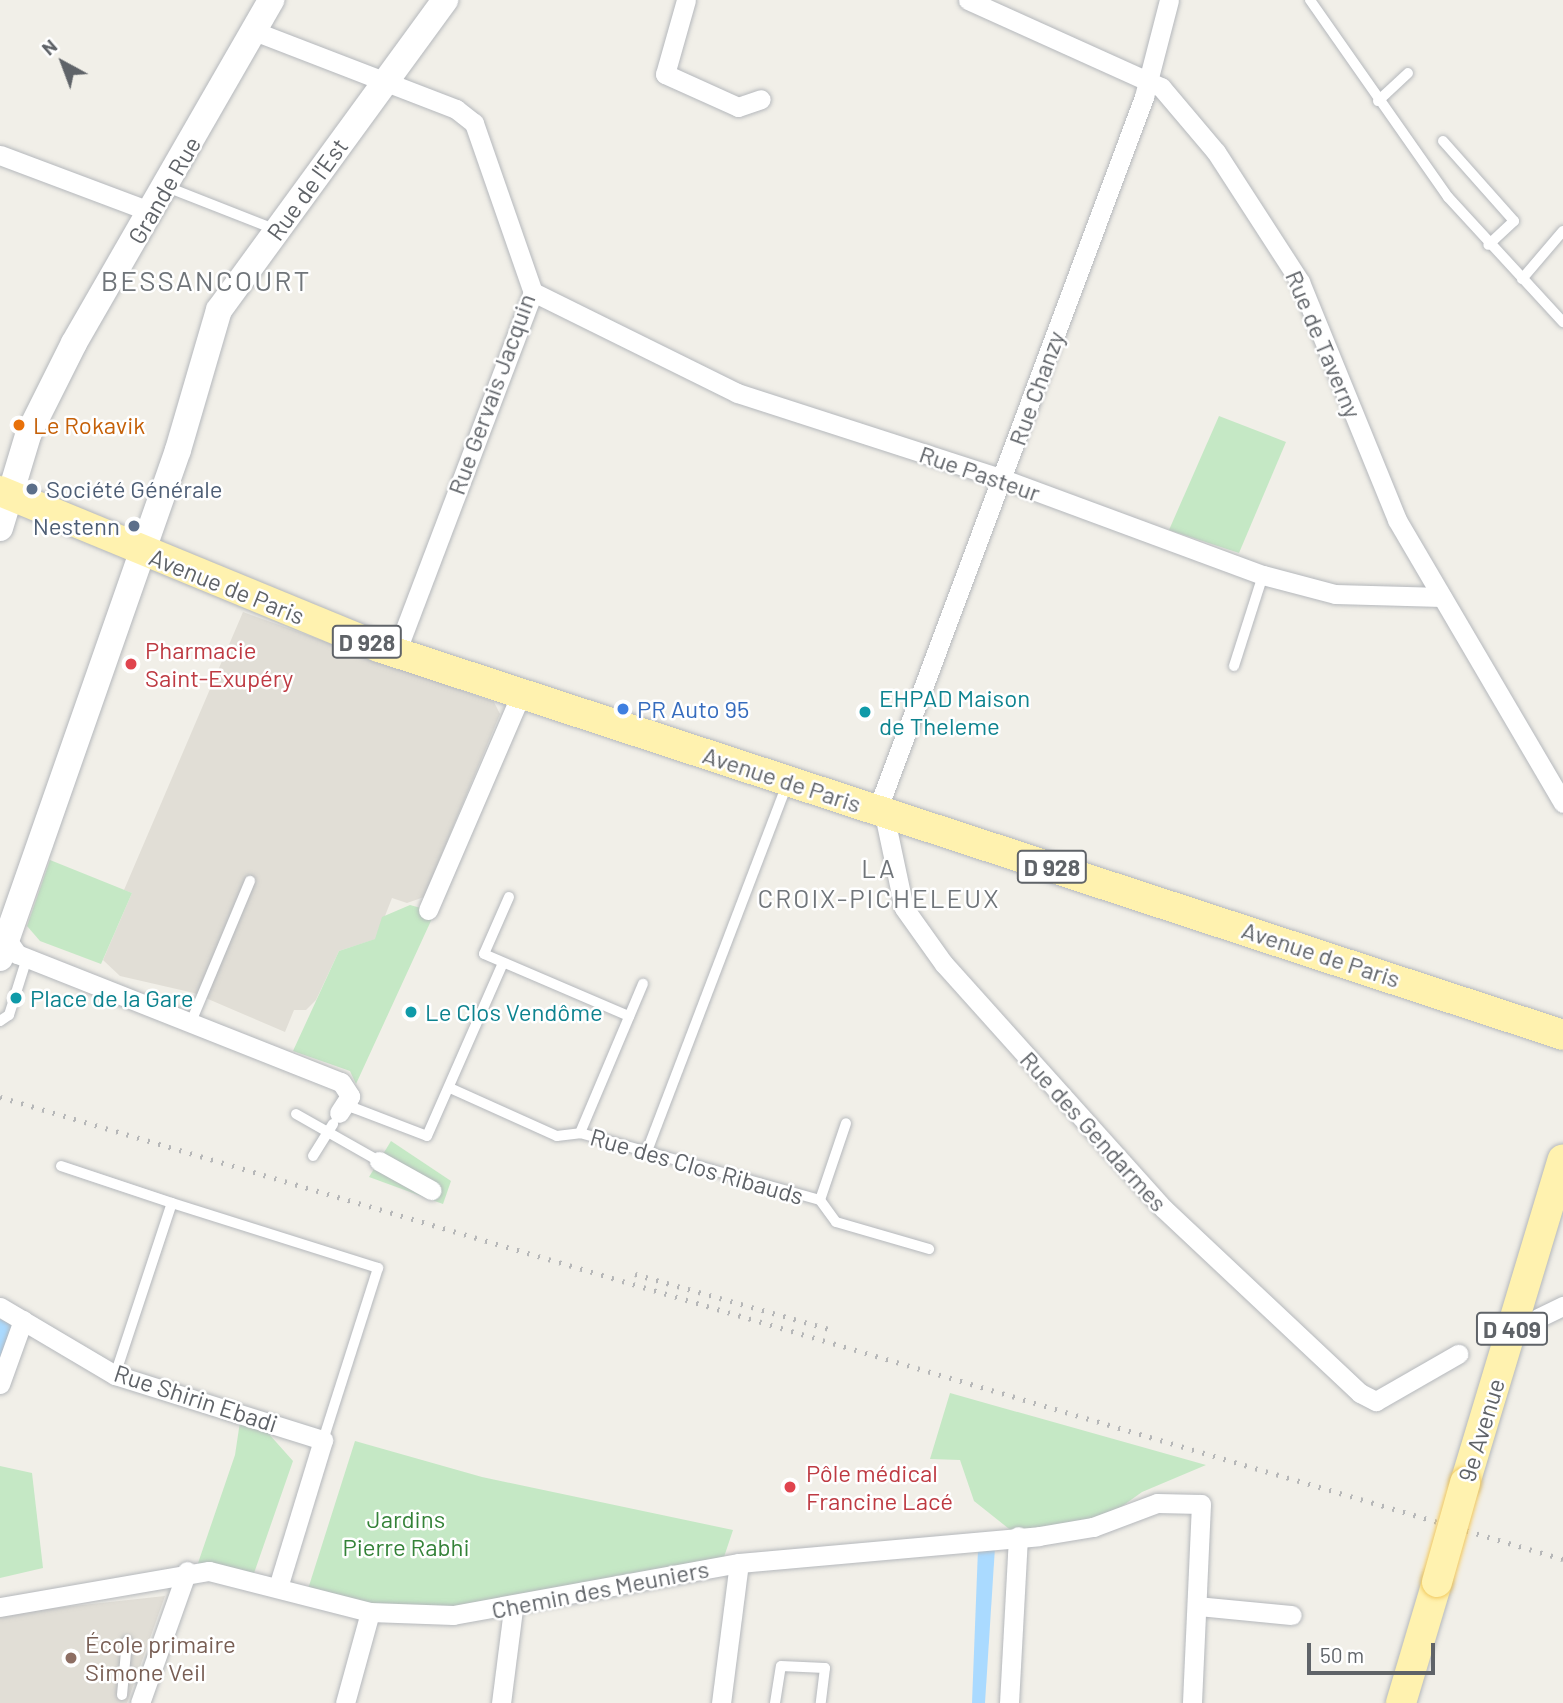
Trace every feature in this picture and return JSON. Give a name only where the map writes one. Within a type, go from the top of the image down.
[{"type":"main road","name":"Avenue de Paris","points":[[5,494],[396,652],[516,705],[788,781],[1563,1035]]},
{"type":"main road","name":"9e Avenue","points":[[1401,1703],[1563,1159]]},
{"type":"street","name":"Grande Rue","points":[[0,528],[5,494],[33,424],[271,0]]},
{"type":"street","name":"Rue de l'Est","points":[[12,952],[140,550],[178,450],[219,310],[391,84],[444,0]]},
{"type":"street","points":[[686,0],[665,74],[738,107],[761,99]]},
{"type":"street","name":"Rue de Taverny","points":[[968,0],[1161,87],[1216,152],[1277,241],[1333,356],[1397,520],[1563,803]]},
{"type":"street","name":"Rue Chanzy","points":[[884,812],[883,795],[1003,480],[1149,82],[1169,0]]},
{"type":"street","name":"Rue Gervais Jacquin","points":[[254,31],[456,108],[474,123],[533,292],[396,652]]},
{"type":"street","points":[[0,155],[152,212]]},
{"type":"street","name":"Rue Pasteur","points":[[533,292],[737,393],[1003,480],[1263,575],[1335,594],[1442,597]]},
{"type":"street","points":[[428,910],[516,705]]},
{"type":"street","name":"Rue des Gendarmes","points":[[884,812],[904,908],[944,964],[1163,1208],[1376,1401],[1458,1354]]},
{"type":"street","points":[[12,952],[286,1058],[341,1098]]},
{"type":"street","points":[[379,1161],[432,1190]]},
{"type":"street","points":[[1538,1318],[1563,1306]]},
{"type":"street","name":"Rue Shirin Ebadi","points":[[0,1307],[115,1375],[323,1440]]},
{"type":"street","points":[[0,1384],[23,1320]]},
{"type":"street","points":[[278,1587],[323,1440]]},
{"type":"street","name":"Chemin des Meuniers","points":[[0,1606],[187,1571],[278,1587],[370,1612],[453,1615],[513,1609],[739,1563],[1093,1527],[1157,1503],[1201,1504],[1198,1606]]},
{"type":"street","points":[[1009,1703],[1018,1536]]},
{"type":"street","points":[[721,1703],[739,1563]]},
{"type":"street","points":[[131,1699],[148,1681],[187,1571]]},
{"type":"street","points":[[1192,1703],[1198,1606],[1292,1615]]},
{"type":"street","points":[[501,1703],[513,1609]]},
{"type":"street","points":[[345,1703],[370,1612]]},
{"type":"lane","points":[[1310,0],[1378,100],[1489,245],[1563,322]]},
{"type":"lane","points":[[1378,100],[1408,73]]},
{"type":"lane","points":[[1443,141],[1514,220],[1489,245]]},
{"type":"lane","points":[[166,187],[277,231]]},
{"type":"lane","points":[[1522,279],[1563,231]]},
{"type":"lane","points":[[1234,666],[1263,575]]},
{"type":"lane","points":[[647,1151],[788,781]]},
{"type":"lane","points":[[191,1022],[250,881]]},
{"type":"lane","points":[[509,897],[484,954],[629,1016]]},
{"type":"lane","points":[[0,1021],[9,1015],[12,952]]},
{"type":"lane","points":[[341,1098],[354,1108],[427,1136],[503,963]]},
{"type":"lane","points":[[580,1133],[643,984]]},
{"type":"lane","name":"Rue des Clos Ribauds","points":[[450,1088],[557,1136],[580,1133],[820,1200],[836,1222],[929,1249]]},
{"type":"lane","points":[[296,1114],[341,1098]]},
{"type":"lane","points":[[313,1156],[341,1098]]},
{"type":"lane","points":[[341,1098],[379,1161]]},
{"type":"lane","name":"Rue des Clos Ribauds","points":[[820,1200],[846,1123]]},
{"type":"lane","points":[[61,1166],[378,1268],[323,1440]]},
{"type":"lane","points":[[115,1375],[172,1203]]},
{"type":"lane","points":[[127,1640],[124,1671],[131,1699]]},
{"type":"lane","points":[[775,1703],[781,1666],[825,1668],[821,1703]]},
{"type":"lane","points":[[124,1671],[148,1681]]},
{"type":"shaded area","points":[[243,612],[494,702],[500,714],[424,897],[407,903],[392,898],[376,939],[339,951],[316,1000],[306,1010],[294,1010],[285,1032],[194,993],[120,976],[103,960],[132,893],[124,890]]},
{"type":"shaded area","name":"École primaire Simone Veil","points":[[165,1596],[127,1703],[0,1703],[0,1614]]},
{"type":"green space","points":[[1219,416],[1286,442],[1239,553],[1169,530]]},
{"type":"green space","points":[[50,860],[132,893],[101,964],[40,941],[27,926]]},
{"type":"green space","points":[[410,905],[435,912],[356,1084],[350,1071],[293,1051],[339,951],[375,939],[382,917]]},
{"type":"green space","points":[[391,1141],[451,1181],[443,1204],[369,1177]]},
{"type":"green space","points":[[950,1393],[1206,1465],[1142,1492],[1093,1527],[1018,1536],[974,1501],[960,1460],[930,1459]]},
{"type":"green space","points":[[241,1415],[253,1416],[293,1461],[253,1576],[196,1569],[235,1455]]},
{"type":"green space","name":"Jardins Pierre Rabhi","points":[[355,1441],[482,1477],[733,1530],[724,1557],[444,1608],[371,1606],[308,1589]]},
{"type":"green space","points":[[0,1466],[32,1473],[43,1568],[0,1578]]},
{"type":"water","points":[[0,1319],[12,1325],[0,1358]]},
{"type":"water","points":[[995,1547],[985,1703],[972,1703],[978,1549]]},
{"type":"railway","points":[[0,1097],[1563,1559]]},
{"type":"railway","points":[[635,1274],[833,1330]]},
{"type":"place","name":"Le Rokavik","points":[[19,425]]},
{"type":"place","name":"Société Générale","points":[[32,489]]},
{"type":"place","name":"Nestenn","points":[[134,526]]},
{"type":"place","name":"Pharmacie Saint-Exupéry","points":[[131,664]]},
{"type":"place","name":"PR Auto 95","points":[[623,709]]},
{"type":"place","name":"EHPAD Maison de Theleme","points":[[865,712]]},
{"type":"place","name":"Place de la Gare","points":[[16,998]]},
{"type":"place","name":"Le Clos Vendôme","points":[[411,1012]]},
{"type":"place","name":"Pôle médical Francine Lacé","points":[[790,1487]]},
{"type":"place","name":"École primaire Simone Veil","points":[[71,1658]]},
{"type":"district","name":"BESSANCOURT","points":[[206,280]]},
{"type":"district","name":"LA CROIX-PICHELEUX","points":[[879,883]]}]
